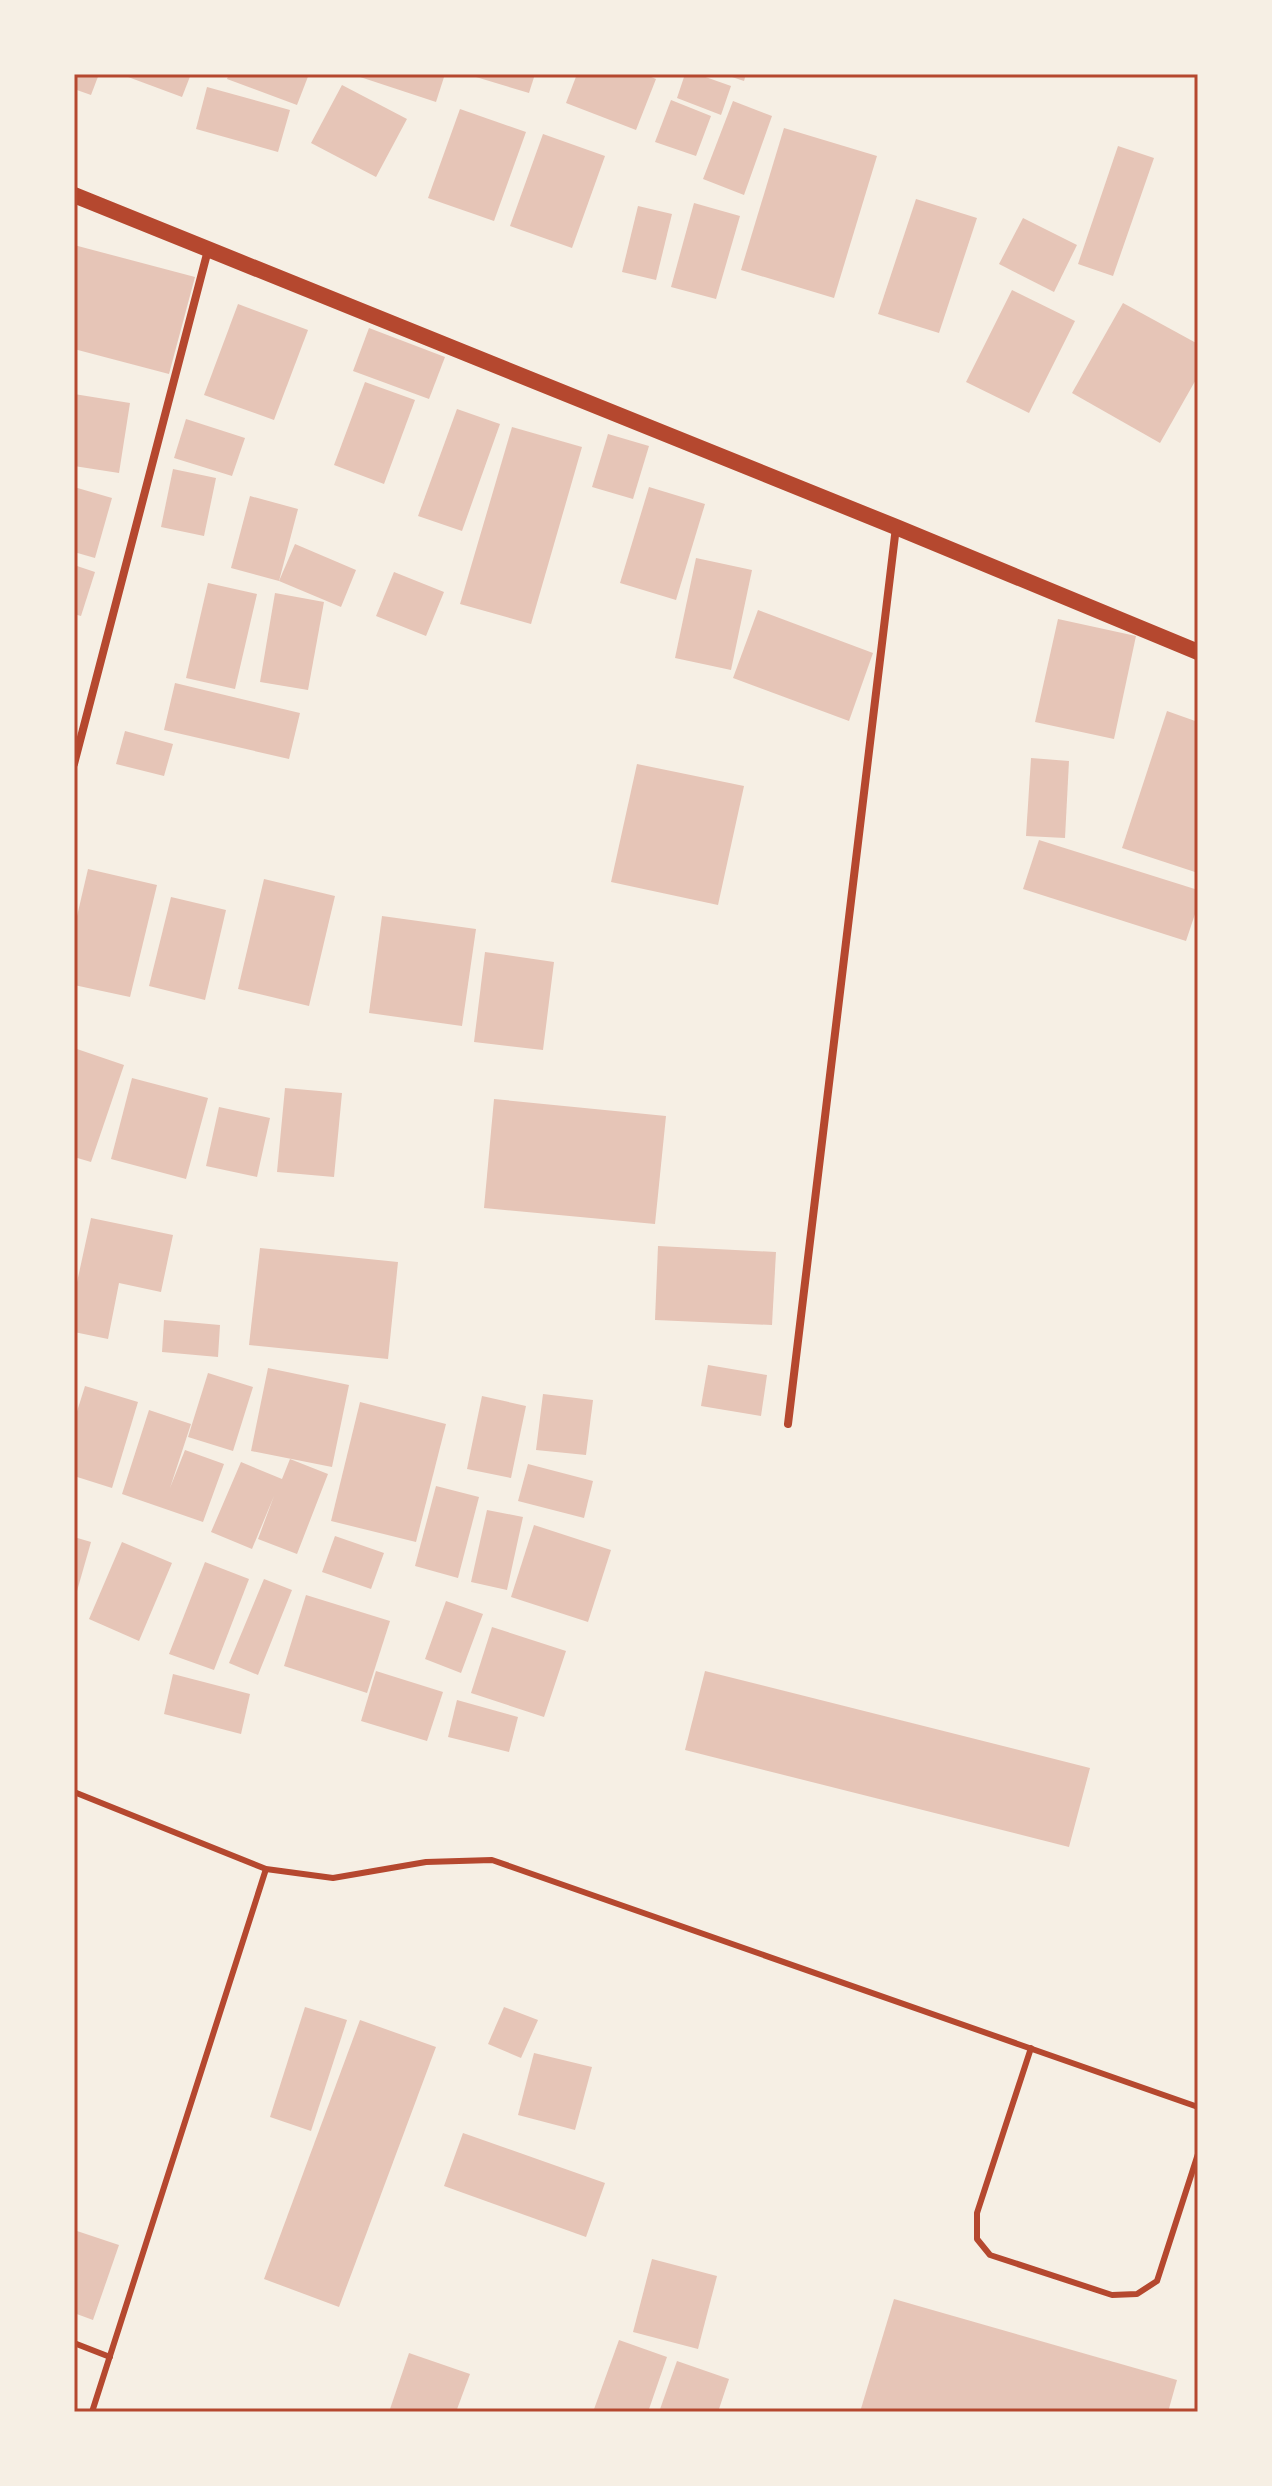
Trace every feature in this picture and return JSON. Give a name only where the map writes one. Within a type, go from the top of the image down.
[{"type":"main road","points":[[74,195],[1198,652]]},
{"type":"street","points":[[74,764],[208,250]]},
{"type":"street","points":[[788,1424],[896,527]]},
{"type":"lane","points":[[74,1792],[266,1869],[333,1878],[426,1862],[492,1860],[1198,2107]]},
{"type":"lane","points":[[92,2412],[266,1869]]},
{"type":"lane","points":[[1031,2048],[977,2213],[977,2239],[990,2255],[1112,2295],[1137,2294],[1157,2281],[1198,2154]]},
{"type":"lane","points":[[74,2343],[110,2357]]},
{"type":"building","points":[[74,74],[99,74],[91,95],[74,89]]},
{"type":"building","points":[[120,74],[191,74],[182,97]]},
{"type":"building","points":[[229,74],[309,74],[297,105],[227,79]]},
{"type":"building","points":[[351,74],[445,74],[436,102]]},
{"type":"building","points":[[466,74],[535,74],[529,93]]},
{"type":"building","points":[[577,74],[644,74],[656,79],[636,130],[566,103]]},
{"type":"building","points":[[685,74],[697,74],[731,86],[721,115],[677,98]]},
{"type":"building","points":[[723,74],[746,74],[744,81]]},
{"type":"building","points":[[342,85],[407,119],[376,177],[311,143]]},
{"type":"building","points":[[207,87],[290,110],[278,152],[196,129]]},
{"type":"building","points":[[671,100],[711,116],[696,156],[655,142]]},
{"type":"building","points":[[733,101],[772,116],[744,195],[703,179]]},
{"type":"building","points":[[460,109],[526,132],[494,221],[428,198]]},
{"type":"building","points":[[784,128],[877,156],[834,298],[741,270]]},
{"type":"building","points":[[543,134],[605,156],[572,248],[510,226]]},
{"type":"building","points":[[1118,146],[1154,158],[1113,276],[1078,264]]},
{"type":"building","points":[[916,199],[977,218],[939,333],[878,314]]},
{"type":"building","points":[[694,203],[740,216],[716,299],[671,287]]},
{"type":"building","points":[[638,206],[672,214],[656,280],[622,272]]},
{"type":"building","points":[[1023,218],[1077,245],[1054,292],[999,264]]},
{"type":"building","points":[[74,245],[195,277],[169,374],[74,349]]},
{"type":"building","points":[[1012,290],[1075,321],[1029,413],[966,382]]},
{"type":"building","points":[[1123,303],[1198,344],[1198,376],[1160,443],[1072,393]]},
{"type":"building","points":[[238,304],[308,330],[274,420],[204,395]]},
{"type":"building","points":[[369,328],[445,357],[429,399],[353,371]]},
{"type":"building","points":[[365,382],[415,400],[384,484],[334,465]]},
{"type":"building","points":[[74,394],[130,403],[119,473],[74,466]]},
{"type":"building","points":[[457,409],[500,424],[462,531],[418,516]]},
{"type":"building","points":[[186,419],[245,438],[232,476],[174,458]]},
{"type":"building","points":[[512,427],[582,447],[531,624],[460,604]]},
{"type":"building","points":[[608,434],[649,446],[633,499],[592,487]]},
{"type":"building","points":[[173,469],[216,478],[204,536],[161,527]]},
{"type":"building","points":[[74,487],[112,498],[95,558],[74,552]]},
{"type":"building","points":[[649,487],[705,504],[676,600],[620,583]]},
{"type":"building","points":[[250,496],[298,509],[279,581],[231,568]]},
{"type":"building","points":[[295,544],[356,570],[341,607],[279,581]]},
{"type":"building","points":[[696,558],[752,570],[731,670],[675,658]]},
{"type":"building","points":[[74,565],[95,572],[81,616],[74,614]]},
{"type":"building","points":[[394,572],[444,592],[426,636],[376,616]]},
{"type":"building","points":[[208,583],[257,594],[235,689],[186,678]]},
{"type":"building","points":[[275,593],[324,602],[308,690],[260,682]]},
{"type":"building","points":[[758,610],[873,653],[849,721],[733,678]]},
{"type":"building","points":[[1058,619],[1136,636],[1114,739],[1035,722]]},
{"type":"building","points":[[175,683],[300,713],[289,759],[164,730]]},
{"type":"building","points":[[1167,711],[1198,722],[1198,873],[1122,848]]},
{"type":"building","points":[[125,731],[173,744],[164,776],[116,764]]},
{"type":"building","points":[[1031,758],[1069,761],[1065,838],[1026,836]]},
{"type":"building","points":[[637,764],[744,786],[718,905],[611,882]]},
{"type":"building","points":[[1039,840],[1198,890],[1198,905],[1186,941],[1023,889]]},
{"type":"building","points":[[88,869],[157,885],[130,997],[74,985],[74,929]]},
{"type":"building","points":[[264,879],[335,896],[309,1006],[238,989]]},
{"type":"building","points":[[171,897],[226,910],[205,1000],[149,986]]},
{"type":"building","points":[[382,916],[476,929],[462,1026],[369,1013]]},
{"type":"building","points":[[485,952],[554,962],[543,1050],[474,1042]]},
{"type":"building","points":[[74,1048],[124,1065],[91,1162],[74,1157]]},
{"type":"building","points":[[132,1078],[208,1098],[186,1179],[111,1159]]},
{"type":"building","points":[[285,1088],[342,1093],[334,1177],[277,1172]]},
{"type":"building","points":[[494,1099],[666,1116],[655,1224],[484,1208]]},
{"type":"building","points":[[219,1107],[270,1118],[257,1177],[206,1166]]},
{"type":"building","points":[[91,1218],[173,1235],[161,1292],[119,1283],[108,1339],[74,1332],[74,1296]]},
{"type":"building","points":[[658,1246],[776,1252],[772,1325],[655,1320]]},
{"type":"building","points":[[260,1248],[398,1262],[388,1359],[249,1345]]},
{"type":"building","points":[[164,1320],[220,1325],[218,1357],[162,1352]]},
{"type":"building","points":[[708,1365],[767,1375],[761,1416],[701,1406]]},
{"type":"building","points":[[268,1368],[349,1385],[332,1467],[251,1451]]},
{"type":"building","points":[[208,1373],[253,1387],[233,1451],[188,1437]]},
{"type":"building","points":[[85,1386],[138,1402],[112,1488],[74,1476],[74,1421]]},
{"type":"building","points":[[543,1394],[593,1400],[586,1455],[536,1450]]},
{"type":"building","points":[[482,1396],[526,1406],[511,1478],[467,1469]]},
{"type":"building","points":[[360,1402],[446,1424],[416,1542],[331,1521]]},
{"type":"building","points":[[149,1410],[191,1424],[170,1488],[185,1450],[224,1464],[203,1522],[122,1494]]},
{"type":"building","points":[[290,1459],[328,1474],[297,1554],[258,1539],[274,1496],[252,1549],[211,1532],[241,1462],[282,1479]]},
{"type":"building","points":[[528,1464],[593,1481],[584,1518],[518,1501]]},
{"type":"building","points":[[436,1486],[479,1497],[458,1578],[415,1566]]},
{"type":"building","points":[[487,1510],[523,1517],[507,1590],[471,1582]]},
{"type":"building","points":[[534,1525],[611,1550],[588,1622],[511,1597]]},
{"type":"building","points":[[335,1536],[384,1553],[371,1589],[322,1572]]},
{"type":"building","points":[[74,1537],[91,1542],[75,1598],[74,1598]]},
{"type":"building","points":[[122,1542],[172,1563],[139,1641],[89,1619]]},
{"type":"building","points":[[205,1562],[249,1579],[214,1670],[169,1654]]},
{"type":"building","points":[[264,1579],[292,1590],[258,1675],[229,1663]]},
{"type":"building","points":[[306,1595],[390,1621],[367,1693],[284,1666]]},
{"type":"building","points":[[446,1601],[483,1614],[461,1673],[425,1659]]},
{"type":"building","points":[[492,1627],[566,1651],[544,1717],[471,1693]]},
{"type":"building","points":[[376,1671],[443,1692],[427,1741],[361,1721]]},
{"type":"building","points":[[705,1671],[1090,1768],[1069,1847],[685,1750]]},
{"type":"building","points":[[173,1674],[250,1694],[241,1734],[164,1714]]},
{"type":"building","points":[[457,1700],[518,1717],[509,1752],[448,1737]]},
{"type":"building","points":[[305,2007],[347,2020],[311,2131],[270,2117]]},
{"type":"building","points":[[504,2007],[538,2020],[521,2058],[488,2044]]},
{"type":"building","points":[[360,2020],[436,2047],[339,2307],[264,2279]]},
{"type":"building","points":[[534,2053],[592,2067],[575,2130],[518,2115]]},
{"type":"building","points":[[463,2133],[605,2183],[586,2237],[444,2186]]},
{"type":"building","points":[[74,2230],[119,2245],[93,2320],[74,2313]]},
{"type":"building","points":[[652,2259],[717,2276],[698,2349],[633,2332]]},
{"type":"building","points":[[894,2299],[1177,2380],[1168,2412],[860,2412]]},
{"type":"building","points":[[619,2340],[667,2357],[648,2412],[593,2412]]},
{"type":"building","points":[[409,2353],[470,2374],[456,2412],[389,2412]]},
{"type":"building","points":[[677,2361],[729,2379],[718,2412],[659,2412]]}]
